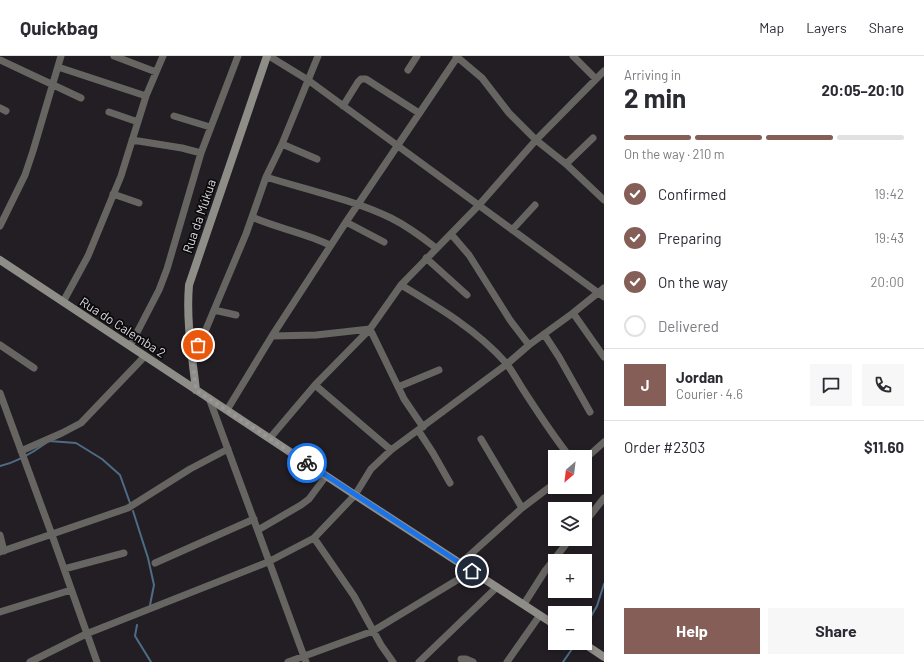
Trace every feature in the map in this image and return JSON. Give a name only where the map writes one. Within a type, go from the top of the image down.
[{"type":"main road","name":"Rua da Múkua","points":[[196,390],[188,301],[189,285],[268,56]]},
{"type":"main road","name":"Rua do Calemba 2","points":[[0,260],[326,476],[548,620]]},
{"type":"main road","points":[[592,649],[604,657]]},
{"type":"street","points":[[0,226],[25,175],[62,56]]},
{"type":"street","points":[[114,56],[156,72]]},
{"type":"street","points":[[63,302],[88,256],[114,194],[146,96],[164,56]]},
{"type":"street","points":[[130,346],[159,290],[167,269],[210,127],[238,56]]},
{"type":"street","points":[[30,662],[86,634],[268,562],[314,538],[355,495],[371,469],[391,450],[507,364],[529,345],[602,293],[512,230],[308,80],[268,56]]},
{"type":"street","points":[[192,355],[204,334],[252,217],[266,177],[282,144],[318,56]]},
{"type":"street","points":[[408,70],[417,56]]},
{"type":"street","points":[[227,410],[330,245],[457,56],[482,78],[510,113],[536,140],[566,164],[604,200]]},
{"type":"street","points":[[573,56],[596,79]]},
{"type":"street","points":[[0,60],[81,98]]},
{"type":"street","points":[[58,67],[146,96]]},
{"type":"street","points":[[270,438],[315,385],[370,329],[401,285],[479,205],[536,140],[604,71]]},
{"type":"street","points":[[343,106],[358,82],[361,79],[366,79],[419,113]]},
{"type":"street","points":[[109,112],[138,122]]},
{"type":"street","points":[[174,116],[210,127]]},
{"type":"street","points":[[566,164],[593,138]]},
{"type":"street","points":[[132,140],[182,148],[201,154]]},
{"type":"street","points":[[282,144],[317,159]]},
{"type":"street","points":[[266,177],[358,205],[390,218],[404,225],[436,248]]},
{"type":"street","points":[[114,194],[139,203]]},
{"type":"street","points":[[512,230],[535,205]]},
{"type":"street","points":[[252,217],[308,235],[330,245]]},
{"type":"street","points":[[346,222],[384,242]]},
{"type":"street","points":[[451,234],[473,260],[510,320],[529,345]]},
{"type":"street","points":[[426,258],[467,295]]},
{"type":"street","points":[[401,285],[445,312],[479,337],[507,364],[556,440],[564,450]]},
{"type":"street","points":[[214,310],[236,315]]},
{"type":"street","points":[[573,313],[604,357]]},
{"type":"street","points":[[272,336],[316,335],[370,329]]},
{"type":"street","points":[[370,329],[404,399],[450,483]]},
{"type":"street","points":[[544,334],[559,357],[590,412]]},
{"type":"street","points":[[0,346],[34,368]]},
{"type":"street","points":[[21,451],[77,425],[145,356]]},
{"type":"street","points":[[398,387],[439,370]]},
{"type":"street","points":[[315,385],[391,450]]},
{"type":"street","points":[[0,393],[97,662]]},
{"type":"street","points":[[209,398],[258,530],[268,562],[305,659]]},
{"type":"street","points":[[481,438],[522,508]]},
{"type":"street","points":[[592,453],[604,442]]},
{"type":"street","points":[[0,535],[2,552],[128,508],[190,469],[228,449]]},
{"type":"street","points":[[258,530],[309,499],[326,476]]},
{"type":"street","points":[[460,563],[522,508],[548,488]]},
{"type":"street","points":[[592,513],[604,498]]},
{"type":"street","points":[[155,563],[254,519]]},
{"type":"street","points":[[314,538],[354,596],[373,631],[393,662]]},
{"type":"street","points":[[524,604],[565,546]]},
{"type":"street","points":[[64,569],[124,553]]},
{"type":"street","points":[[288,662],[305,659],[373,631],[472,571]]},
{"type":"street","points":[[419,662],[497,587]]},
{"type":"street","points":[[0,612],[71,590]]},
{"type":"street","points":[[510,661],[540,615]]},
{"type":"street","points":[[461,659],[466,659],[473,662]]},
{"type":"waterway","points":[[49,441],[76,443],[102,459],[120,475],[130,503]]},
{"type":"waterway","points":[[0,466],[24,457],[46,443]]},
{"type":"waterway","points":[[133,511],[148,558],[154,585],[150,605]]},
{"type":"waterway","points":[[592,615],[597,606],[604,584]]},
{"type":"waterway","points":[[137,625],[135,636],[151,662]]},
{"type":"waterway","points":[[563,662],[571,650]]},
{"type":"way so far","points":[[198,345],[192,355],[196,390],[307,463]]},
{"type":"route","points":[[307,463],[472,571]]}]
